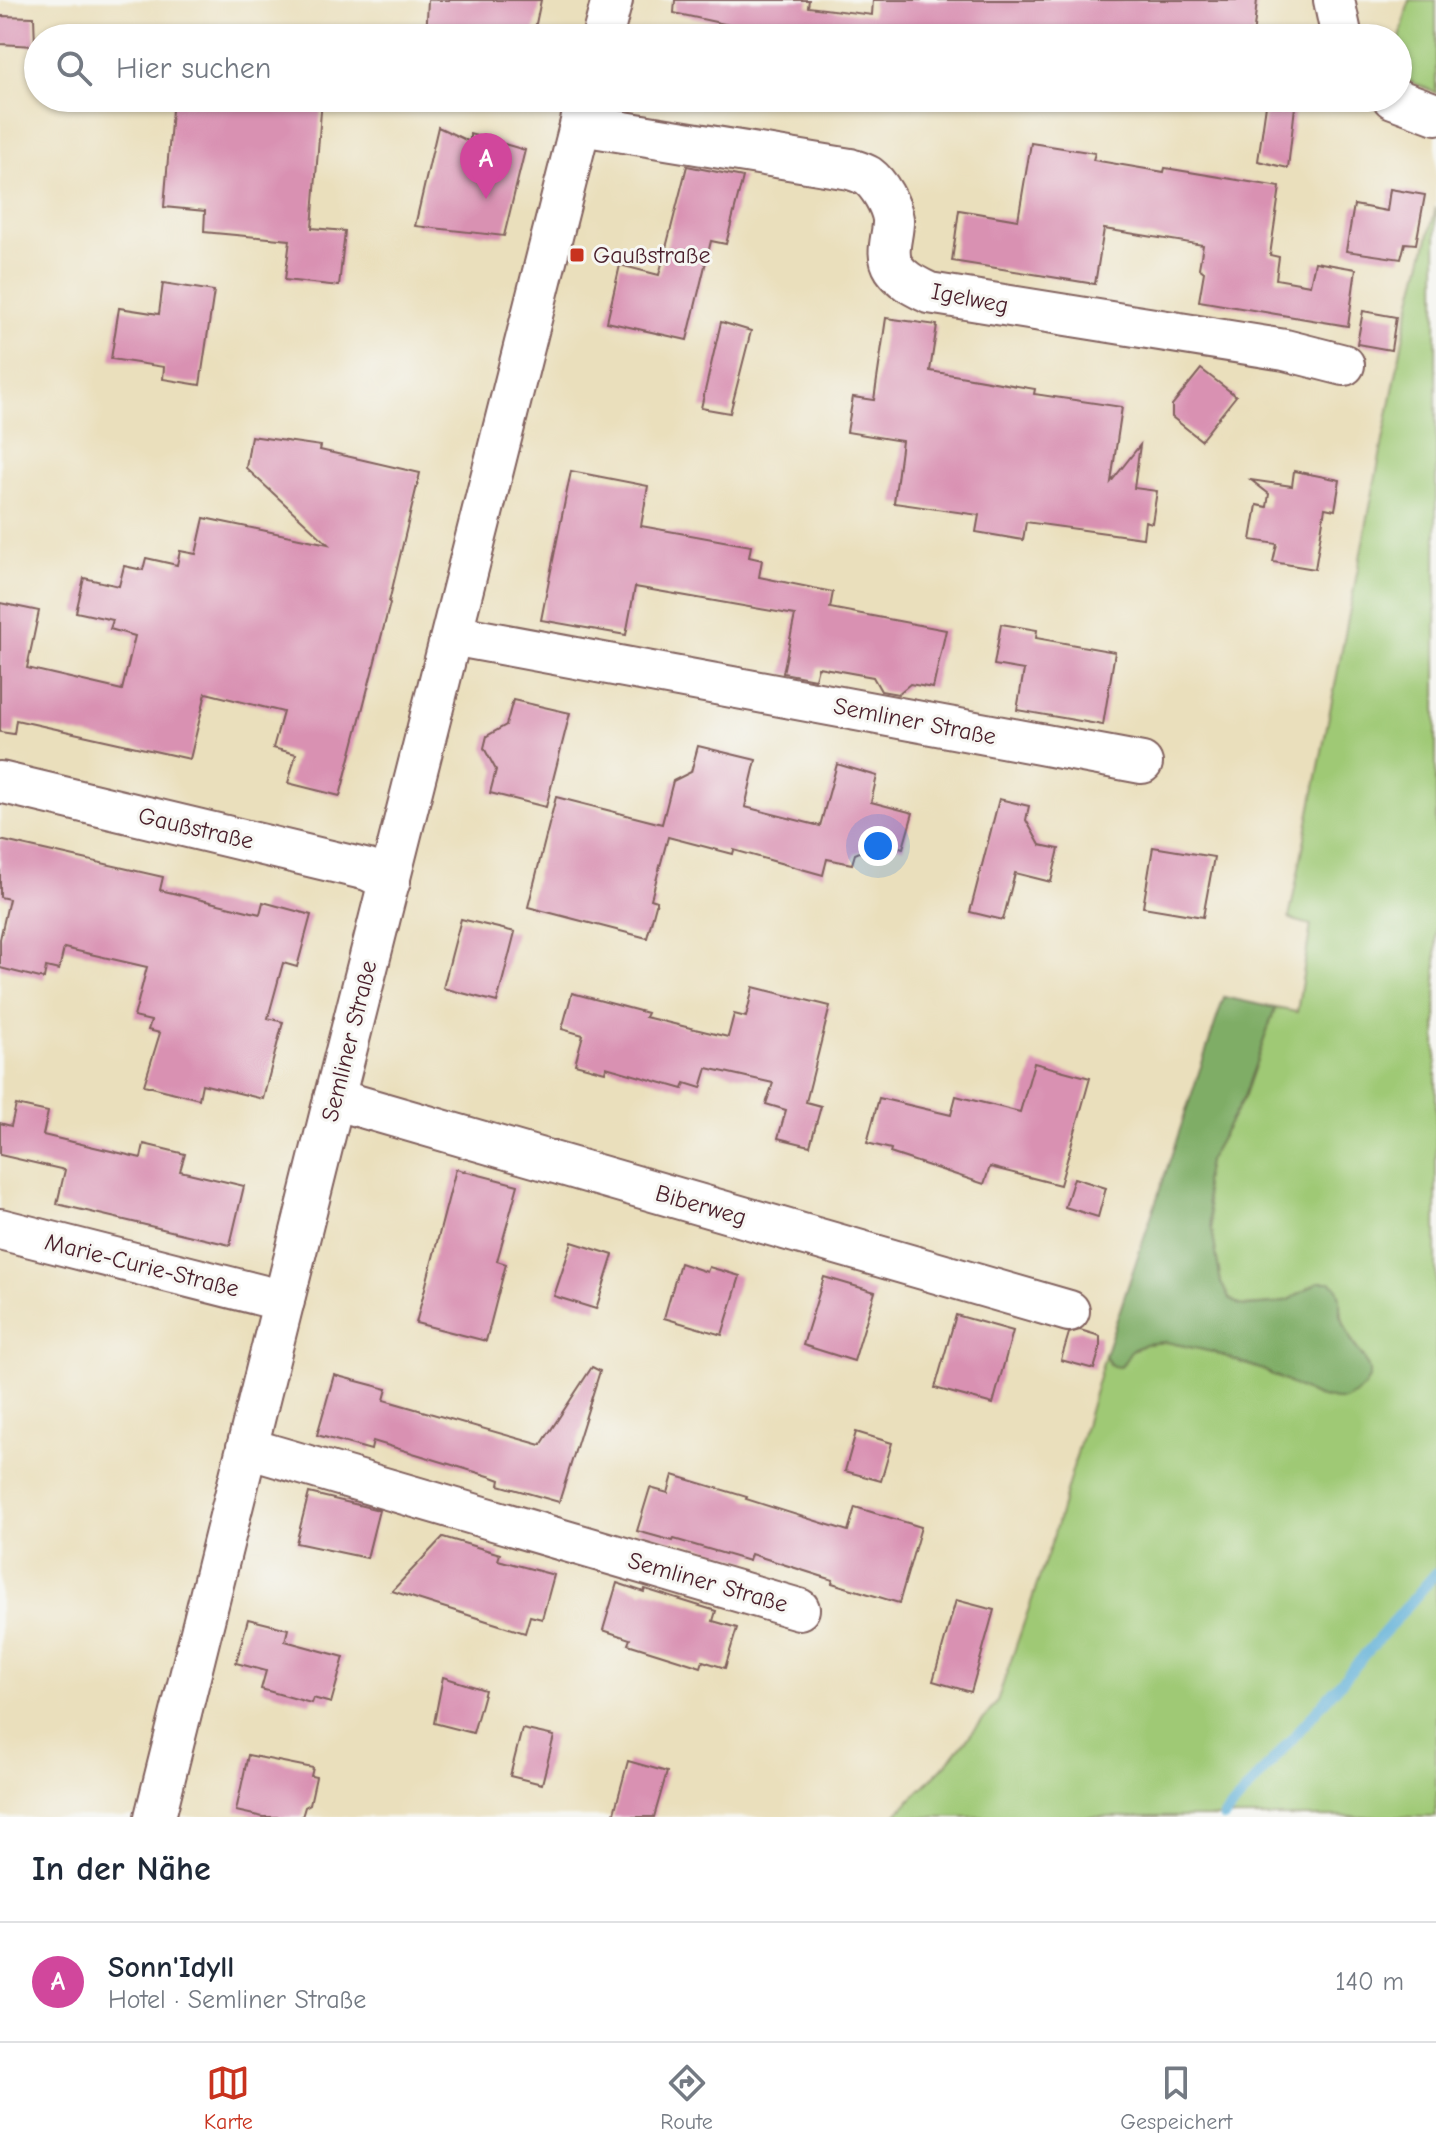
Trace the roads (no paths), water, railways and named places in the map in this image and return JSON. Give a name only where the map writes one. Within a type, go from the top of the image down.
[{"type":"street","points":[[606,24],[612,0]]},
{"type":"street","points":[[1334,0],[1339,24]]},
{"type":"street","points":[[1412,106],[1436,114]]},
{"type":"street","name":"Igelweg","points":[[584,112],[850,169],[870,177],[885,197],[893,218],[889,249],[892,266],[907,282],[929,293],[1285,350],[1344,365]]},
{"type":"street","name":"Semliner Straße","points":[[155,1817],[584,112]]},
{"type":"street","name":"Semliner Straße","points":[[452,635],[1142,763]]},
{"type":"street","name":"Gaußstraße","points":[[0,782],[368,870],[390,881]]},
{"type":"street","name":"Biberweg","points":[[334,1099],[1069,1311]]},
{"type":"street","name":"Marie-Curie-Straße","points":[[0,1229],[284,1301]]},
{"type":"street","name":"Semliner Straße","points":[[247,1448],[799,1609]]},
{"type":"waterway","points":[[1224,1817],[1436,1573]]},
{"type":"place","name":"Sonn'Idyll","points":[[486,199]]},
{"type":"place","name":"Gaußstraße","points":[[577,255]]}]
